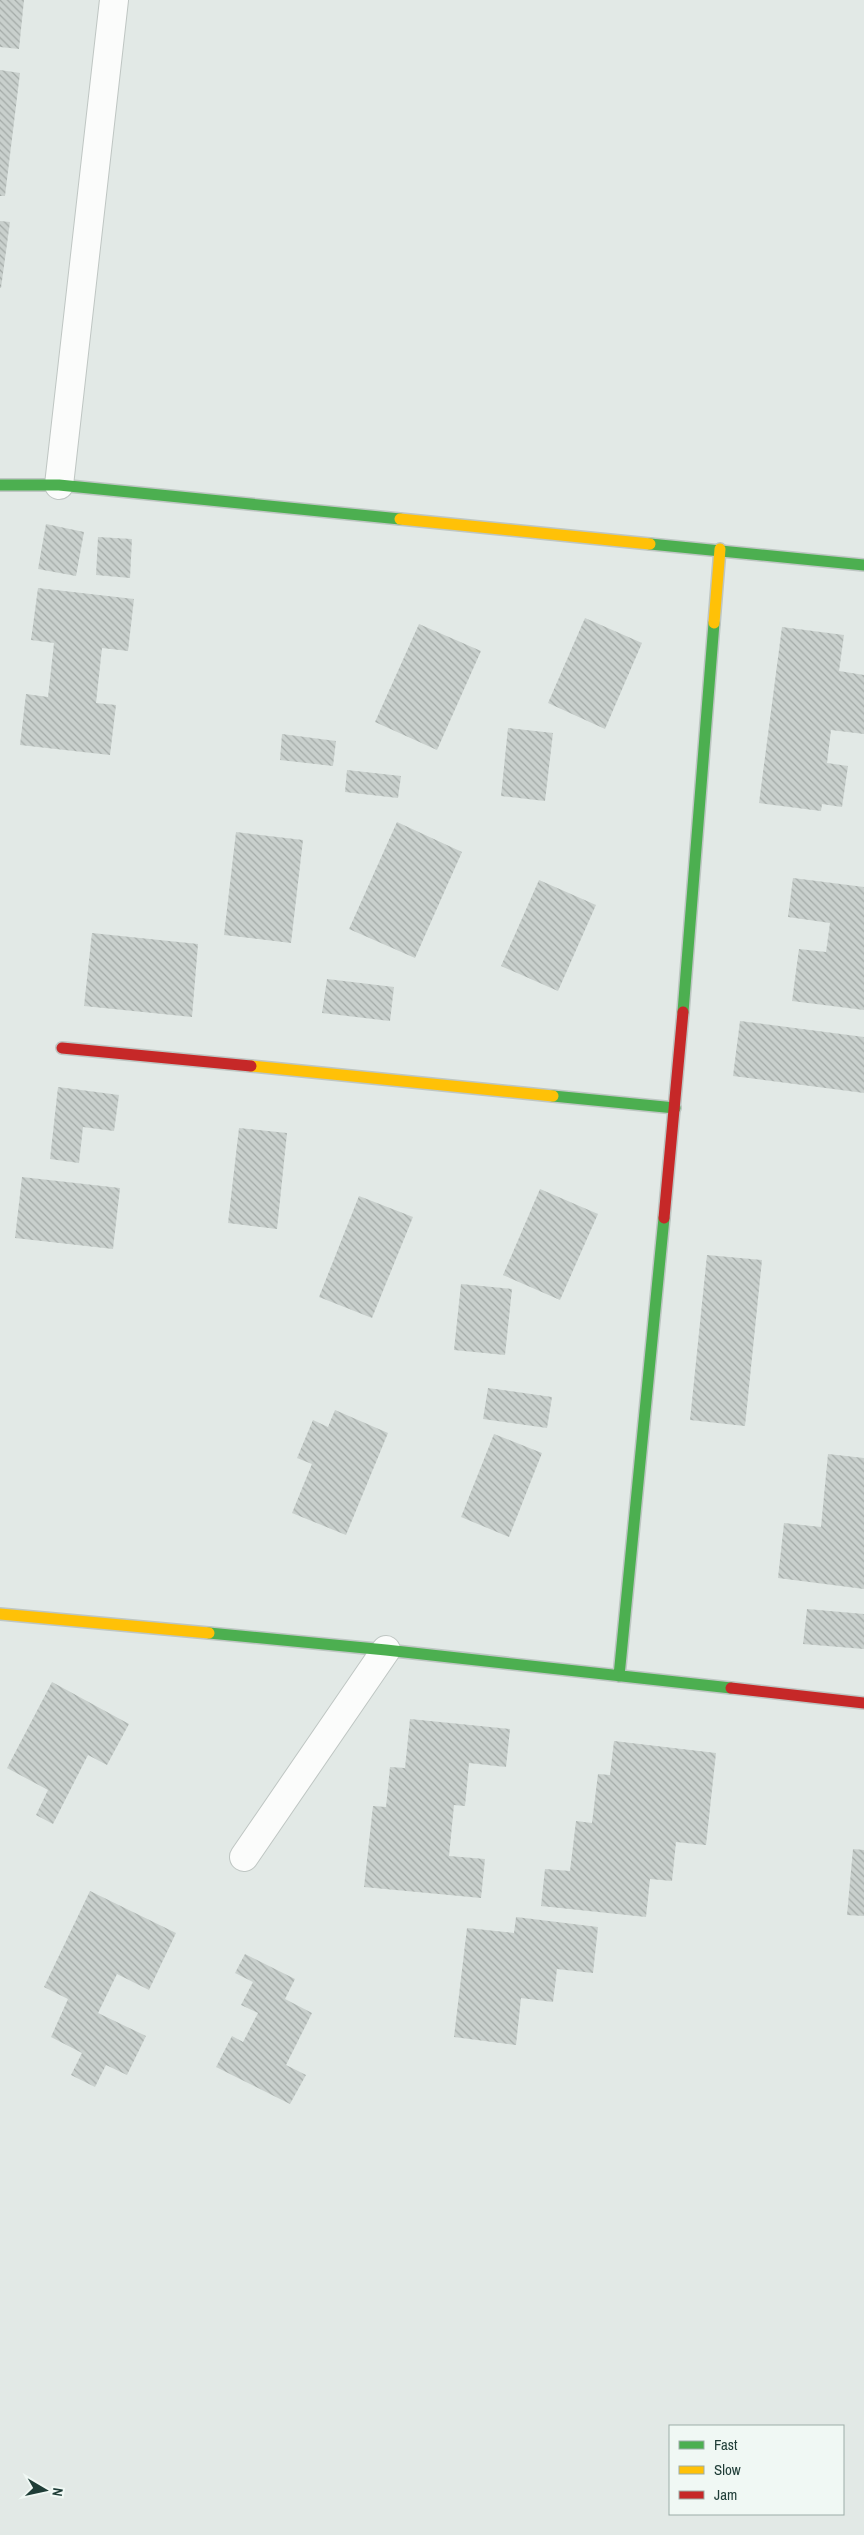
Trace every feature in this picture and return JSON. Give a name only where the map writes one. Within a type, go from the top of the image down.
[{"type":"street","points":[[59,485],[114,0]]},
{"type":"street","points":[[0,491],[0,485],[59,485],[720,549],[864,565]]},
{"type":"street","points":[[619,1676],[674,1108],[720,549]]},
{"type":"street","points":[[62,1048],[674,1108]]},
{"type":"street","points":[[0,1614],[386,1650],[864,1703]]},
{"type":"street","points":[[244,1857],[386,1650]]},
{"type":"building","points":[[0,0],[24,0],[19,49],[0,47]]},
{"type":"building","points":[[0,70],[20,73],[5,196],[0,196]]},
{"type":"building","points":[[0,221],[10,222],[1,288],[0,288]]},
{"type":"building","points":[[46,524],[84,532],[76,576],[38,569]]},
{"type":"building","points":[[98,537],[132,539],[130,578],[96,575]]},
{"type":"building","points":[[38,588],[134,599],[128,651],[102,648],[96,703],[116,705],[110,755],[20,745],[26,694],[48,697],[54,643],[31,640]]},
{"type":"building","points":[[585,618],[642,643],[605,729],[548,703]]},
{"type":"building","points":[[419,624],[481,651],[437,750],[375,722]]},
{"type":"building","points":[[782,627],[844,635],[839,671],[864,675],[864,734],[831,730],[827,763],[848,766],[842,807],[822,804],[821,811],[759,803]]},
{"type":"building","points":[[508,728],[553,733],[545,801],[501,796]]},
{"type":"building","points":[[282,734],[336,741],[333,766],[280,760]]},
{"type":"building","points":[[347,770],[401,776],[398,798],[345,792]]},
{"type":"building","points":[[397,822],[462,852],[415,958],[349,929]]},
{"type":"building","points":[[236,832],[303,840],[291,943],[224,935]]},
{"type":"building","points":[[793,878],[864,887],[864,1010],[792,1001],[799,949],[826,952],[830,923],[788,917]]},
{"type":"building","points":[[539,880],[596,905],[558,991],[501,966]]},
{"type":"building","points":[[92,933],[198,944],[192,1017],[84,1006]]},
{"type":"building","points":[[327,979],[394,987],[390,1021],[322,1013]]},
{"type":"building","points":[[740,1021],[864,1037],[864,1093],[733,1076]]},
{"type":"building","points":[[58,1087],[119,1095],[114,1131],[83,1127],[79,1163],[50,1159]]},
{"type":"building","points":[[239,1128],[287,1133],[277,1229],[228,1223]]},
{"type":"building","points":[[22,1177],[120,1188],[113,1249],[15,1238]]},
{"type":"building","points":[[540,1189],[598,1214],[560,1300],[503,1275]]},
{"type":"building","points":[[359,1196],[413,1217],[372,1318],[319,1297]]},
{"type":"building","points":[[707,1255],[762,1260],[745,1426],[690,1420]]},
{"type":"building","points":[[461,1284],[512,1289],[505,1355],[454,1350]]},
{"type":"building","points":[[488,1388],[552,1397],[547,1428],[483,1419]]},
{"type":"building","points":[[335,1410],[388,1433],[346,1535],[292,1513],[312,1464],[297,1458],[313,1420],[328,1427]]},
{"type":"building","points":[[494,1434],[542,1453],[509,1537],[461,1517]]},
{"type":"building","points":[[828,1454],[864,1458],[864,1589],[778,1578],[784,1523],[821,1527]]},
{"type":"building","points":[[807,1609],[864,1614],[864,1649],[803,1644]]},
{"type":"building","points":[[52,1682],[129,1724],[107,1765],[88,1755],[53,1824],[36,1815],[48,1790],[7,1768]]},
{"type":"building","points":[[410,1719],[510,1729],[506,1767],[469,1763],[465,1806],[454,1805],[449,1856],[485,1859],[481,1898],[364,1887],[373,1806],[386,1807],[390,1767],[405,1768]]},
{"type":"building","points":[[614,1741],[716,1753],[706,1845],[676,1842],[672,1881],[650,1879],[646,1917],[541,1906],[545,1869],[570,1871],[576,1821],[592,1823],[598,1774],[610,1775]]},
{"type":"building","points":[[853,1849],[864,1850],[864,1916],[847,1915]]},
{"type":"building","points":[[90,1891],[176,1933],[149,1990],[117,1974],[98,2013],[146,2036],[127,2075],[106,2065],[95,2087],[71,2075],[82,2053],[51,2037],[68,1999],[44,1987]]},
{"type":"building","points":[[516,1917],[598,1927],[593,1973],[557,1969],[553,2002],[521,1998],[516,2045],[454,2037],[467,1928],[514,1933]]},
{"type":"building","points":[[245,1954],[295,1979],[285,1999],[312,2013],[286,2065],[306,2075],[290,2104],[216,2067],[232,2036],[243,2042],[258,2013],[241,2005],[253,1982],[235,1973]]},
{"type":"traffic: fast","points":[[0,485],[59,485],[400,519]]},
{"type":"traffic: fast","points":[[650,544],[864,565]]},
{"type":"traffic: fast","points":[[683,1012],[714,623]]},
{"type":"traffic: fast","points":[[553,1096],[675,1108]]},
{"type":"traffic: fast","points":[[619,1676],[664,1218]]},
{"type":"traffic: fast","points":[[209,1633],[386,1650],[731,1688]]},
{"type":"traffic: slow","points":[[400,519],[650,544]]},
{"type":"traffic: slow","points":[[714,623],[720,549]]},
{"type":"traffic: slow","points":[[251,1066],[553,1096]]},
{"type":"traffic: slow","points":[[0,1614],[209,1633]]},
{"type":"traffic: jam","points":[[664,1218],[683,1012]]},
{"type":"traffic: jam","points":[[62,1048],[251,1066]]},
{"type":"traffic: jam","points":[[731,1688],[864,1703]]}]
